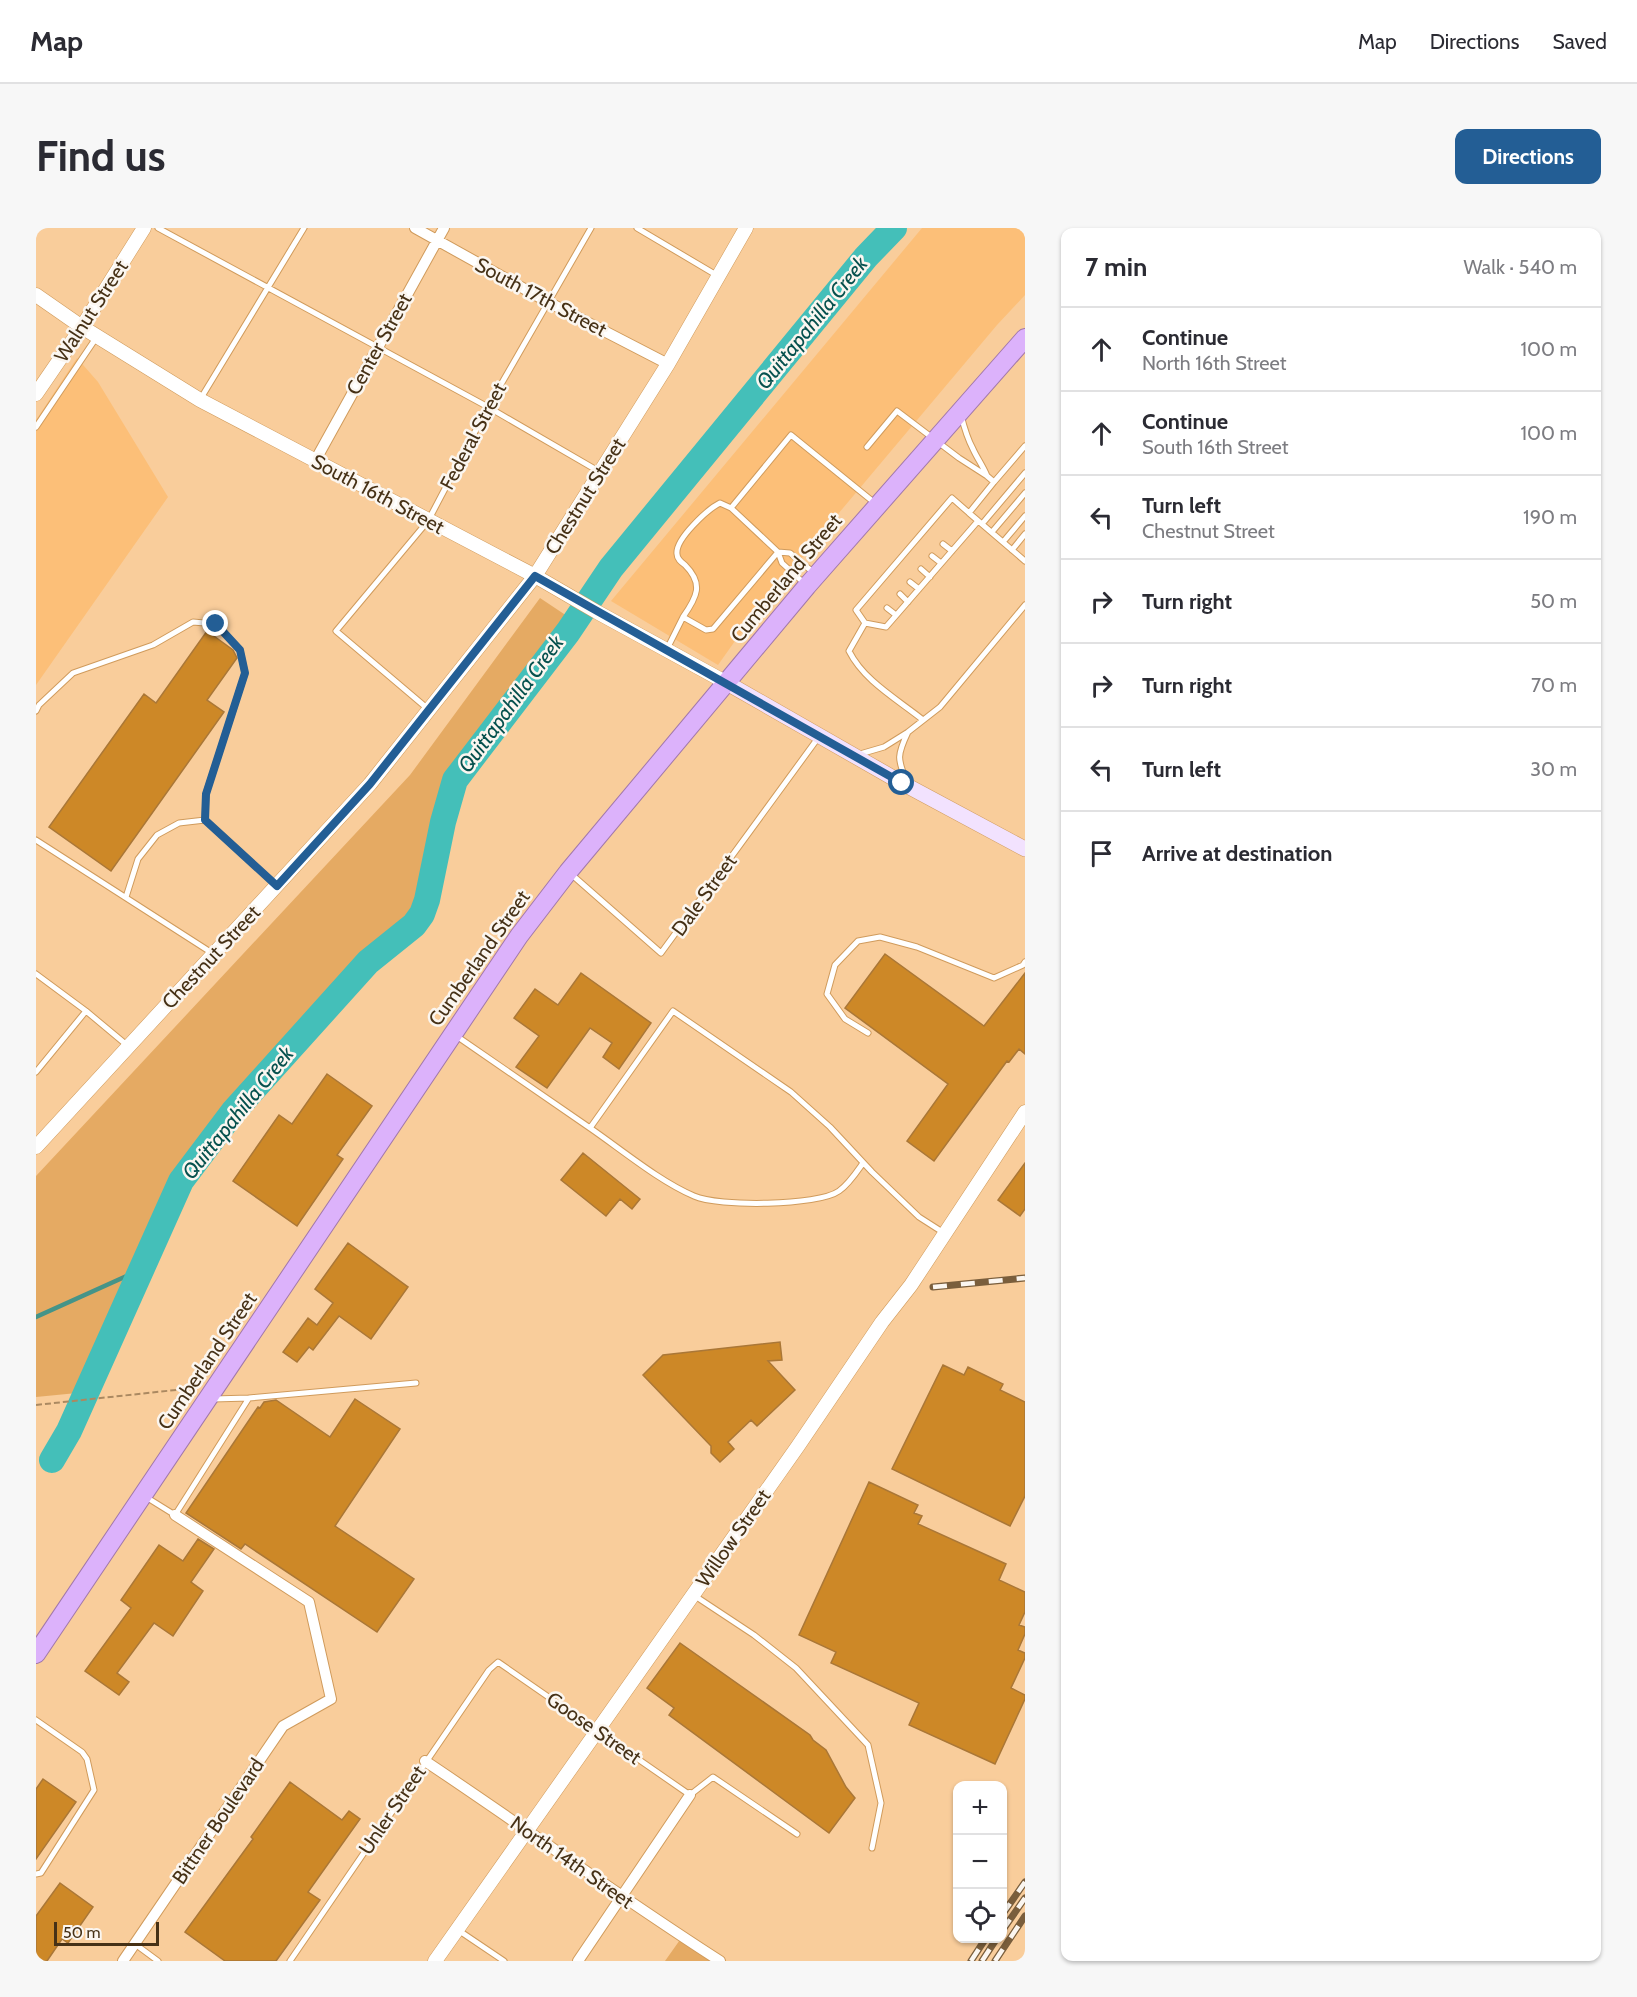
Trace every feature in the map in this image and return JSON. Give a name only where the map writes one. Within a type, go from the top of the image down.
[{"type":"highway","name":"Cumberland Street","points":[[36,1654],[519,936],[568,872],[812,581],[1025,338]]},
{"type":"main road","points":[[727,683],[908,786],[1025,849]]},
{"type":"street","name":"Walnut Street","points":[[36,394],[82,327],[144,228]]},
{"type":"street","name":"South 17th Street","points":[[415,228],[548,302],[668,364]]},
{"type":"street","name":"Center Street","points":[[315,461],[444,228]]},
{"type":"street","name":"Chestnut Street","points":[[36,1148],[370,784],[535,576],[668,364],[747,228]]},
{"type":"street","name":"South 16th Street","points":[[36,296],[97,337],[200,400],[535,576],[727,683]]},
{"type":"street","name":"Willow Street","points":[[435,1961],[853,1368],[882,1322],[911,1285],[1025,1112]]},
{"type":"street","name":"Bittner Boulevard","points":[[123,1961],[283,1726],[331,1699],[309,1602],[175,1515]]},
{"type":"street","name":"North 14th Street","points":[[425,1761],[528,1830],[620,1896],[720,1961]]},
{"type":"street","points":[[578,1961],[690,1795]]},
{"type":"lane","points":[[158,228],[488,407],[600,472]]},
{"type":"lane","points":[[200,400],[304,228]]},
{"type":"lane","name":"Federal Street","points":[[429,710],[336,632],[428,520],[488,407],[591,228]]},
{"type":"lane","points":[[637,228],[718,276]]},
{"type":"lane","points":[[36,426],[97,337]]},
{"type":"lane","points":[[867,447],[897,411],[994,482]]},
{"type":"lane","points":[[960,411],[966,434],[987,476]]},
{"type":"lane","points":[[731,508],[791,435],[878,505]]},
{"type":"lane","points":[[969,513],[1025,446]]},
{"type":"lane","points":[[1024,557],[1003,542],[992,532],[980,522],[969,513],[951,498],[856,610],[865,623],[886,627],[952,551],[980,522],[1025,473]]},
{"type":"lane","points":[[992,532],[1025,493]]},
{"type":"lane","points":[[667,650],[697,592],[692,572],[677,558],[676,552],[681,541],[710,508],[720,503],[731,508],[778,552],[782,563],[812,581]]},
{"type":"lane","points":[[1003,542],[1025,516]]},
{"type":"lane","points":[[925,529],[932,534]]},
{"type":"lane","points":[[1012,549],[1025,534]]},
{"type":"lane","points":[[914,542],[921,547]]},
{"type":"lane","points":[[943,544],[952,551]]},
{"type":"lane","points":[[778,552],[790,553],[812,581]]},
{"type":"lane","points":[[683,617],[706,630],[713,629],[778,552]]},
{"type":"lane","points":[[903,554],[909,559]]},
{"type":"lane","points":[[932,556],[941,564]]},
{"type":"lane","points":[[892,567],[898,572]]},
{"type":"lane","points":[[921,569],[930,577]]},
{"type":"lane","points":[[882,579],[888,584]]},
{"type":"lane","points":[[910,582],[919,589]]},
{"type":"lane","points":[[870,593],[876,598]]},
{"type":"lane","points":[[900,594],[908,602]]},
{"type":"lane","points":[[853,755],[884,747],[940,707],[1025,605]]},
{"type":"lane","points":[[887,608],[896,615]]},
{"type":"lane","points":[[36,711],[39,705],[73,673],[153,645],[193,622],[216,624],[240,650],[245,673],[206,794],[205,820]]},
{"type":"lane","points":[[865,623],[849,651],[856,665],[923,720]]},
{"type":"lane","points":[[908,732],[898,755],[898,762],[908,786]]},
{"type":"lane","name":"Dale Street","points":[[568,872],[661,954],[819,736]]},
{"type":"lane","points":[[126,897],[138,859],[157,835],[179,823],[205,820],[277,886]]},
{"type":"lane","points":[[36,840],[213,954]]},
{"type":"lane","points":[[868,1033],[844,1019],[827,994],[835,965],[858,941],[880,937],[917,947],[994,978],[1025,962]]},
{"type":"lane","points":[[36,974],[129,1046]]},
{"type":"lane","points":[[36,1072],[86,1011]]},
{"type":"lane","points":[[590,1128],[673,1011],[791,1092],[830,1127],[863,1164],[919,1216],[945,1233]]},
{"type":"lane","points":[[454,1034],[678,1188],[696,1197],[715,1202],[822,1199],[838,1192],[863,1164]]},
{"type":"lane","points":[[213,1393],[249,1398],[416,1383]]},
{"type":"lane","points":[[142,1495],[175,1515],[249,1398]]},
{"type":"lane","points":[[693,1595],[754,1635],[796,1668],[868,1745],[881,1803],[872,1848]]},
{"type":"lane","name":"Goose Street","points":[[498,1662],[690,1795]]},
{"type":"lane","name":"Unler Street","points":[[290,1961],[425,1761],[489,1670],[498,1662]]},
{"type":"lane","points":[[36,1720],[82,1752],[94,1790],[41,1873],[36,1874]]},
{"type":"lane","points":[[690,1795],[713,1777],[797,1834]]},
{"type":"lane","points":[[457,1929],[504,1961]]},
{"type":"lane","points":[[134,1944],[158,1961]]},
{"type":"path","points":[[36,1405],[104,1397],[213,1393]]},
{"type":"shaded area","points":[[922,228],[1025,228],[1025,295],[997,325],[817,539],[718,665],[611,601]]},
{"type":"shaded area","points":[[77,358],[98,382],[168,497],[36,685],[36,420]]},
{"type":"shaded area","points":[[540,598],[567,616],[447,776],[418,903],[411,917],[362,958],[222,1112],[175,1177],[77,1393],[36,1397],[36,1176],[410,775]]},
{"type":"shaded area","points":[[682,1937],[719,1961],[665,1961]]},
{"type":"building","points":[[207,631],[233,650],[237,658],[207,700],[224,712],[111,871],[49,827],[144,694],[156,703]]},
{"type":"building","points":[[885,954],[984,1026],[1025,973],[1025,1054],[1019,1049],[1009,1062],[1007,1061],[934,1161],[907,1141],[948,1084],[845,1008]]},
{"type":"building","points":[[581,973],[651,1023],[619,1069],[603,1057],[612,1043],[590,1028],[547,1088],[516,1067],[539,1036],[514,1018],[535,989],[558,1005]]},
{"type":"building","points":[[327,1074],[372,1106],[337,1155],[343,1159],[297,1226],[233,1181],[279,1115],[292,1124]]},
{"type":"building","points":[[583,1153],[640,1199],[632,1209],[620,1199],[606,1216],[561,1180]]},
{"type":"building","points":[[1025,1163],[1025,1209],[1020,1216],[998,1200]]},
{"type":"building","points":[[348,1243],[408,1287],[371,1339],[339,1316],[313,1350],[309,1347],[297,1362],[283,1352],[308,1318],[317,1325],[333,1303],[315,1289]]},
{"type":"building","points":[[780,1342],[782,1360],[768,1361],[795,1390],[757,1426],[751,1420],[728,1442],[734,1449],[720,1462],[711,1453],[711,1446],[643,1375],[663,1355]]},
{"type":"building","points":[[943,1365],[964,1375],[968,1367],[1003,1384],[1000,1390],[1025,1402],[1025,1496],[1010,1526],[892,1469]]},
{"type":"building","points":[[355,1399],[400,1429],[335,1526],[414,1579],[377,1632],[245,1544],[241,1549],[186,1513],[258,1407],[260,1408],[264,1402],[276,1400],[330,1437]]},
{"type":"building","points":[[869,1482],[918,1505],[914,1513],[922,1516],[918,1524],[1006,1564],[999,1580],[1025,1592],[1025,1612],[1019,1625],[1025,1627],[1025,1634],[1018,1650],[1025,1653],[1025,1658],[1011,1688],[1025,1695],[1025,1699],[995,1764],[909,1725],[919,1703],[831,1663],[836,1652],[799,1635]]},
{"type":"building","points":[[198,1539],[214,1549],[191,1582],[203,1591],[173,1636],[154,1623],[117,1673],[129,1682],[119,1695],[85,1671],[131,1608],[121,1600],[159,1545],[183,1561]]},
{"type":"building","points":[[680,1643],[810,1735],[826,1750],[846,1787],[855,1798],[829,1833],[669,1715],[674,1708],[647,1688]]},
{"type":"building","points":[[43,1779],[76,1802],[36,1859],[36,1789]]},
{"type":"building","points":[[290,1782],[342,1820],[349,1811],[360,1819],[308,1892],[320,1900],[276,1961],[225,1961],[185,1932],[253,1839],[251,1837]]},
{"type":"building","points":[[60,1883],[93,1907],[68,1943],[62,1939],[47,1961],[36,1961],[36,1916]]},
{"type":"waterway","name":"Quittapahilla Creek","points":[[52,1460],[69,1431],[181,1181],[233,1112],[368,962],[414,925],[422,914],[455,780],[568,632],[611,568],[866,257],[894,228]]},
{"type":"waterway","points":[[36,1317],[140,1270]]},
{"type":"railway","points":[[933,1287],[1025,1278]]},
{"type":"railway","points":[[1007,1908],[1025,1882]]},
{"type":"railway","points":[[1007,1924],[1025,1898]]},
{"type":"railway","points":[[995,1961],[1025,1916]]},
{"type":"railway","points":[[971,1961],[983,1943]]},
{"type":"railway","points":[[982,1961],[994,1943]]},
{"type":"route","points":[[216,624],[240,650],[245,673],[206,794],[205,820],[277,886],[370,784],[535,576],[902,783]]}]
